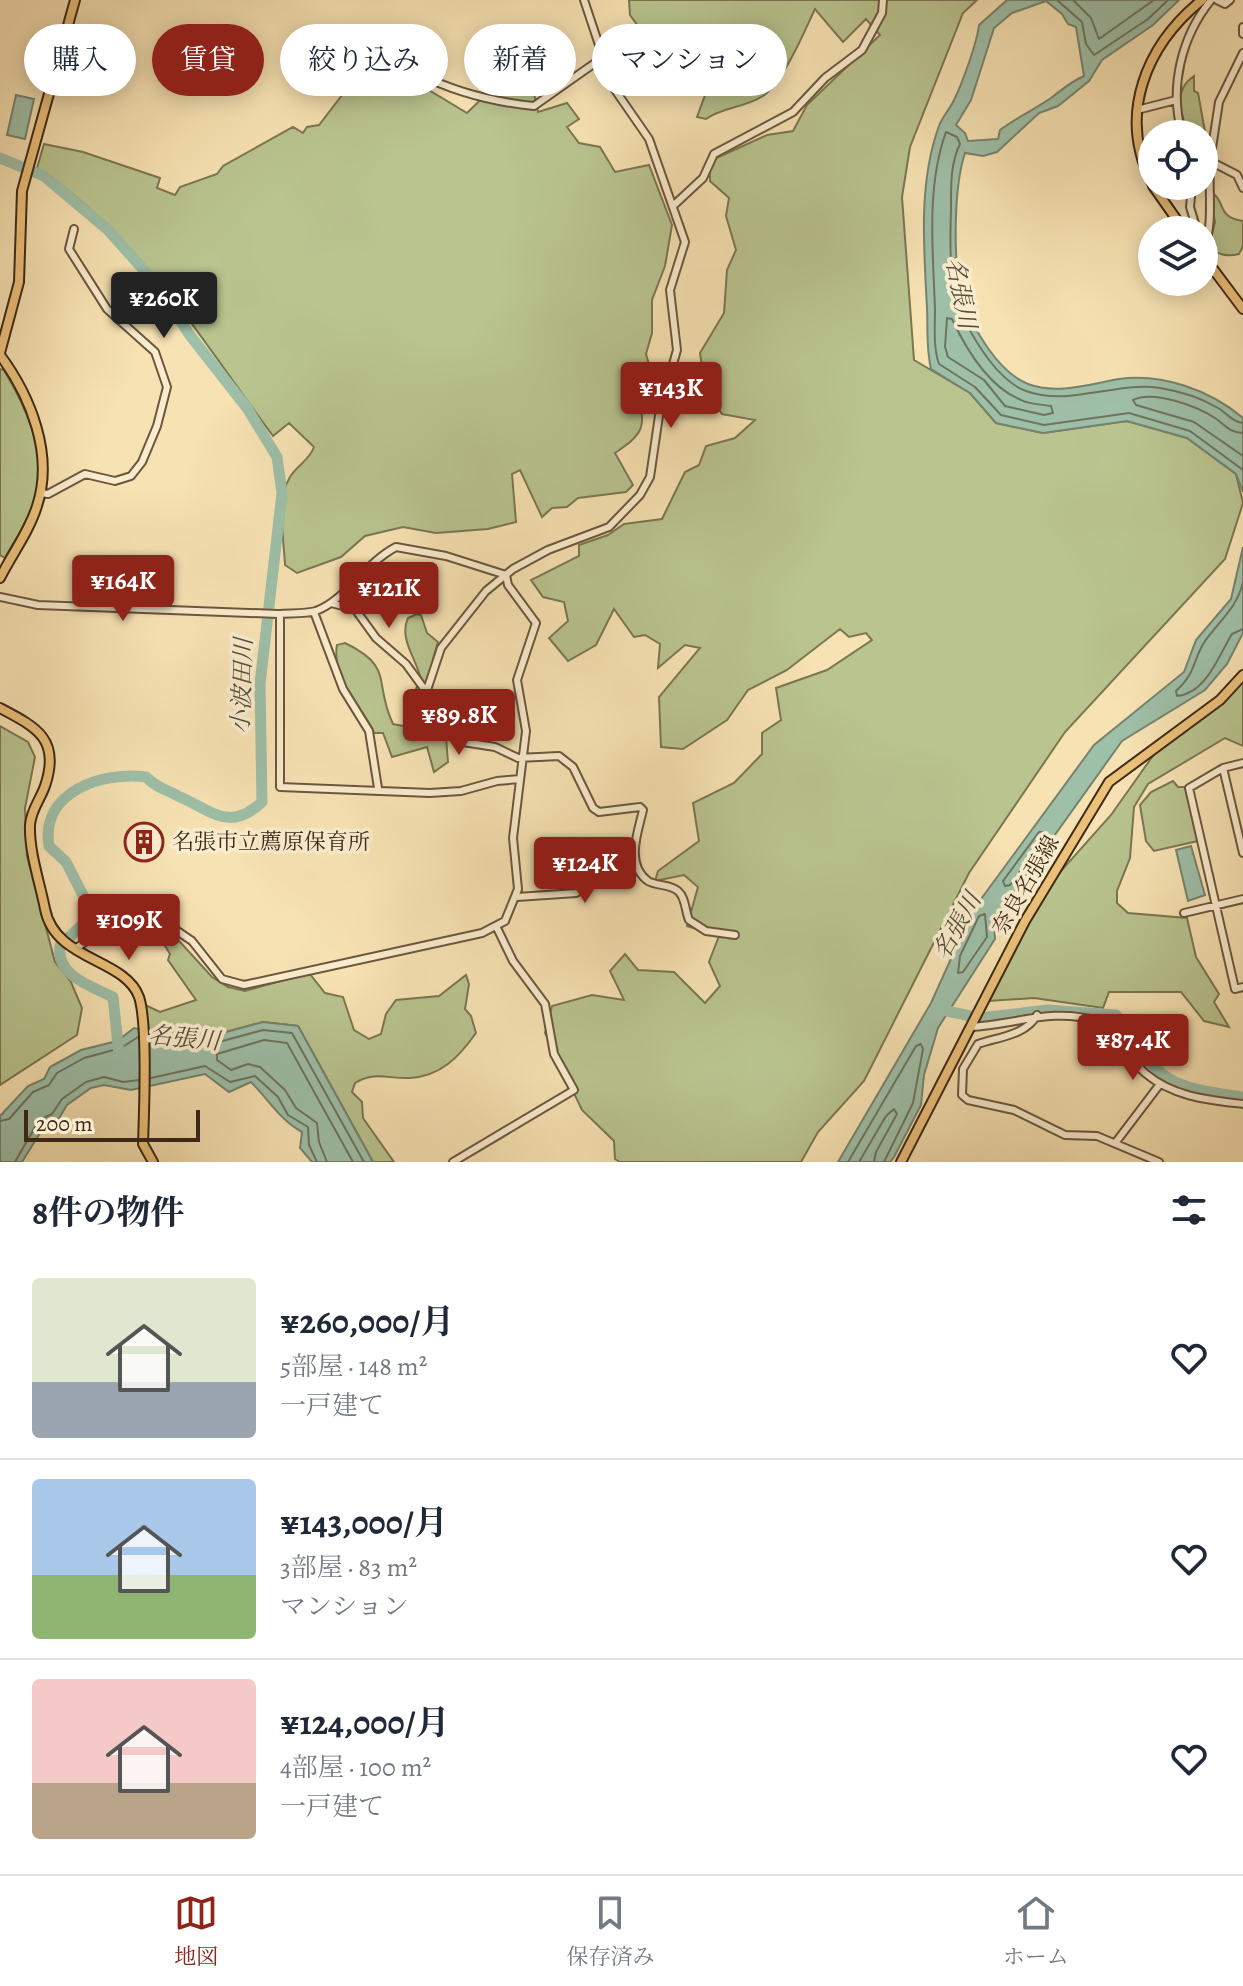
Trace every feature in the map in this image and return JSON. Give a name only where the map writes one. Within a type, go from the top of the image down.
[{"type":"main road","points":[[0,578],[31,520],[41,493],[43,464],[39,435],[18,385],[0,354],[19,282],[18,215],[24,182],[75,0]]},
{"type":"main road","points":[[1138,128],[1141,87],[1158,46],[1179,19],[1202,0]]},
{"type":"main road","points":[[1218,276],[1243,309]]},
{"type":"main road","name":"奈良名張線","points":[[901,1162],[1031,909],[1109,782],[1220,700],[1243,675]]},
{"type":"main road","points":[[0,708],[35,727],[49,749],[49,767],[32,814],[30,838],[46,913],[58,936],[130,982],[139,997],[143,1144],[153,1162]]},
{"type":"street","points":[[584,0],[592,26]]},
{"type":"street","points":[[674,205],[703,178],[714,154],[793,112],[825,78],[862,50],[882,13],[883,0]]},
{"type":"street","points":[[1180,120],[1175,81],[1188,40],[1214,0],[1225,4],[1230,0]]},
{"type":"street","points":[[1243,27],[1243,34]]},
{"type":"street","points":[[1216,120],[1219,102],[1243,53]]},
{"type":"street","points":[[448,88],[534,106],[592,65]]},
{"type":"street","points":[[426,693],[441,648],[458,631],[477,601],[506,575],[548,550],[609,527],[640,495],[650,477],[660,409],[677,350],[670,290],[685,242],[649,139],[619,96]]},
{"type":"street","points":[[1137,110],[1176,100]]},
{"type":"street","points":[[1218,165],[1237,175],[1243,188]]},
{"type":"street","points":[[41,493],[48,494],[85,474],[115,481],[131,476],[142,462],[167,393],[155,352],[107,309],[71,253],[68,245],[74,229]]},
{"type":"street","points":[[0,597],[38,605],[279,614],[314,612],[331,603],[363,571],[396,547],[446,556],[506,575]]},
{"type":"street","points":[[72,947],[124,913],[145,909],[192,941],[226,982],[244,985],[497,928],[508,916],[517,897],[520,875],[513,838],[526,731],[517,680],[536,623],[508,585],[506,575]]},
{"type":"street","points":[[331,603],[355,609],[376,638],[406,664],[463,742],[485,744],[508,755],[552,754],[566,760],[593,808],[599,812],[636,807],[643,810],[633,854],[576,893],[517,897]]},
{"type":"street","points":[[314,612],[343,689],[369,731],[378,788]]},
{"type":"street","points":[[279,614],[280,787],[461,791],[497,781],[520,779]]},
{"type":"street","points":[[1243,763],[1223,768],[1189,788],[1235,989],[1243,987]]},
{"type":"street","points":[[1223,768],[1243,853]]},
{"type":"street","points":[[633,854],[650,882],[680,894],[689,920],[706,931],[735,935]]},
{"type":"street","points":[[1184,913],[1243,899]]},
{"type":"street","points":[[453,1162],[574,1090],[554,1054],[545,1004],[513,961],[497,928]]},
{"type":"street","points":[[971,1024],[1037,1015],[1076,1016],[1114,1029],[1135,1062],[1160,1084],[1203,1100],[1243,1104]]},
{"type":"street","points":[[1037,1015],[1032,1024],[978,1044],[963,1069],[962,1095],[968,1100],[1014,1110],[1065,1135],[1097,1136],[1116,1142],[1159,1162]]},
{"type":"street","points":[[1116,1142],[1160,1084]]},
{"type":"shaded area","points":[[629,0],[977,0],[963,13],[910,147],[902,197],[914,360],[970,393],[996,423],[1043,433],[1127,421],[1187,438],[1236,474],[1243,503],[1225,559],[1065,732],[969,873],[864,1081],[818,1132],[801,1162],[620,1162],[615,1159],[614,1141],[582,1110],[545,1033],[552,1006],[592,995],[624,1000],[610,971],[625,954],[638,970],[674,972],[705,1003],[720,986],[709,962],[719,936],[687,926],[698,887],[684,875],[655,881],[658,871],[699,841],[693,803],[734,783],[762,754],[762,733],[781,720],[776,688],[827,670],[872,640],[866,633],[849,637],[840,629],[787,670],[748,690],[727,720],[683,749],[661,747],[659,697],[700,648],[685,645],[658,668],[660,644],[645,635],[634,637],[614,609],[596,645],[568,661],[549,638],[568,621],[564,602],[543,597],[531,580],[579,556],[579,545],[608,535],[624,524],[662,519],[685,472],[699,465],[706,446],[735,438],[755,420],[722,414],[705,387],[700,353],[724,313],[727,270],[736,250],[726,216],[729,198],[710,181],[710,161],[767,135],[793,131],[807,105],[880,35],[866,19],[843,42],[815,9],[787,65],[787,24],[636,24],[630,15]]},
{"type":"shaded area","points":[[1194,76],[1194,91],[1198,93],[1203,120],[1184,120],[1180,102],[1187,82]]},
{"type":"shaded area","points":[[341,96],[439,96],[467,113],[485,96],[535,96],[538,112],[567,103],[579,119],[567,127],[579,143],[600,147],[615,172],[649,165],[672,225],[665,266],[652,300],[652,333],[646,354],[654,382],[639,397],[640,430],[615,453],[633,485],[626,492],[578,498],[567,507],[552,508],[542,517],[520,470],[512,474],[516,522],[488,529],[436,533],[403,527],[365,536],[341,557],[297,573],[285,565],[283,497],[290,477],[314,447],[289,423],[273,436],[138,257],[74,195],[37,168],[44,144],[83,152],[160,178],[157,188],[175,195],[180,187],[217,174],[223,166],[293,127],[303,133],[307,127],[319,125]]},
{"type":"shaded area","points":[[705,96],[763,96],[706,119],[697,117]]},
{"type":"shaded area","points":[[1218,199],[1225,213],[1243,221],[1243,246],[1239,254],[1218,252],[1218,216],[1214,216],[1211,200]]},
{"type":"shaded area","points":[[0,369],[4,370],[27,415],[39,463],[34,504],[5,558],[0,555]]},
{"type":"shaded area","points":[[421,615],[427,633],[438,642],[433,659],[436,673],[426,688],[451,730],[446,738],[448,762],[434,772],[427,747],[392,757],[383,733],[374,733],[349,692],[336,658],[337,645],[345,643],[371,660],[377,668],[393,724],[403,726],[409,720],[410,699],[421,680],[405,634],[408,618]]},
{"type":"shaded area","points":[[1243,683],[1243,746],[1225,738],[1148,784],[1134,807],[1130,858],[1117,891],[1117,903],[1128,913],[1187,918],[1196,957],[1219,994],[1214,1002],[1229,1027],[1204,1021],[1181,992],[1109,992],[1103,1008],[1034,998],[989,1001],[1033,912],[1061,871],[1111,815],[1162,743]]},
{"type":"shaded area","points":[[0,726],[28,742],[35,757],[25,808],[27,856],[55,962],[71,982],[82,1008],[77,1035],[0,1085]]},
{"type":"shaded area","points":[[1173,781],[1178,787],[1185,787],[1198,841],[1154,851],[1146,841],[1140,805],[1151,792]]},
{"type":"shaded area","points":[[148,918],[171,932],[212,977],[228,987],[245,991],[309,973],[325,993],[343,997],[354,1030],[369,1039],[381,1034],[386,1014],[396,1000],[439,996],[466,975],[469,984],[465,1009],[471,1016],[476,1033],[456,1057],[431,1074],[410,1078],[375,1076],[355,1083],[352,1092],[362,1102],[363,1118],[394,1162],[373,1162],[298,1026],[263,1022],[193,1041],[147,1031],[145,1005],[160,1012],[196,1000],[168,960],[170,954]]},
{"type":"water","name":"名張川","points":[[1007,0],[1179,0],[1153,25],[1102,60],[1089,81],[1058,106],[1039,113],[997,152],[983,156],[965,153],[957,205],[959,284],[973,322],[988,348],[1006,370],[1028,384],[1062,389],[1119,379],[1152,379],[1185,386],[1230,408],[1243,418],[1243,492],[1236,474],[1187,438],[1127,421],[1043,433],[996,423],[970,393],[931,369],[924,240],[928,170],[939,126],[961,84],[979,25]],"holes":[[[1046,1],[1062,14],[1068,24],[1076,27],[1084,76],[1000,130],[998,139],[968,141],[956,125],[971,100],[994,28],[1012,13]]]},
{"type":"water","points":[[16,95],[34,99],[25,139],[7,135]]},
{"type":"water","points":[[1243,547],[1243,633],[1227,664],[1205,690],[1122,741],[994,920],[995,939],[938,1028],[924,1075],[921,1105],[894,1157],[890,1162],[838,1162],[931,1003],[973,910],[1094,745],[1184,672],[1196,640],[1231,599]]},
{"type":"water","points":[[1191,846],[1205,895],[1188,901],[1176,850]]},
{"type":"water","points":[[263,1022],[298,1026],[373,1162],[312,1162],[300,1148],[302,1132],[281,1116],[251,1082],[229,1092],[205,1074],[131,1090],[104,1085],[91,1088],[67,1105],[58,1120],[45,1125],[22,1162],[0,1162],[0,1116],[28,1086],[44,1079],[50,1067],[81,1050],[117,1041],[134,1028],[193,1041]]},
{"type":"waterway","name":"小波田川","points":[[0,158],[44,176],[108,230],[158,286],[189,334],[247,408],[277,457],[282,493],[260,684],[262,802],[240,816],[220,816],[161,788],[146,777],[111,778],[78,789],[64,799],[54,812],[49,827],[49,846],[66,862],[87,903],[84,923],[60,946],[60,956],[77,979],[113,997],[119,1054]]},
{"type":"waterway","points":[[937,1009],[980,1018],[1048,1010],[1116,1015],[1144,1054],[1166,1077],[1195,1089],[1243,1097]]},
{"type":"place","name":"名張市立薦原保育所","points":[[144,842]]}]
